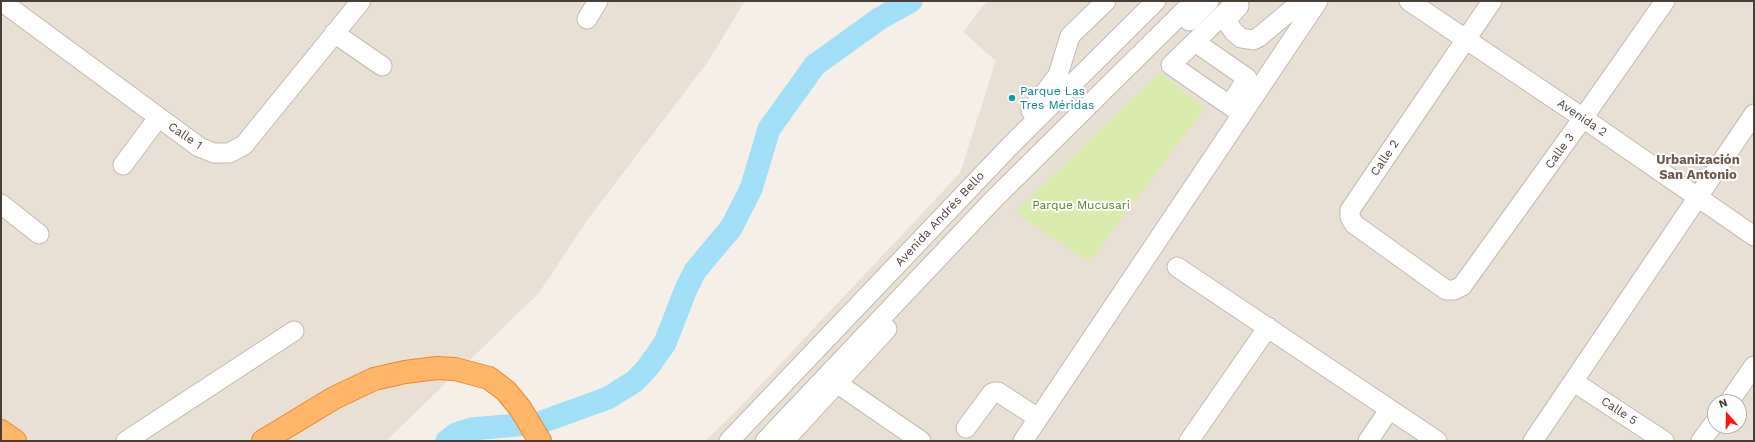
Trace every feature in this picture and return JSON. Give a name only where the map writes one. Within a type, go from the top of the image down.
[{"type":"highway","points":[[263,441],[354,388],[374,379],[405,372],[437,368],[455,369],[489,378],[506,391],[520,408],[540,440]]},
{"type":"highway","points":[[1,431],[15,441]]},
{"type":"street","name":"Calle 1","points":[[1,1],[199,147],[214,153],[229,153],[244,145],[361,1]]},
{"type":"street","points":[[588,19],[598,1]]},
{"type":"street","points":[[1010,145],[1023,122],[1058,75],[1070,36],[1106,1]]},
{"type":"street","name":"Avenida Andrés Bello","points":[[729,441],[1010,145],[1156,1]]},
{"type":"street","points":[[752,441],[828,362],[997,180],[1179,1]]},
{"type":"street","points":[[765,441],[994,199],[1194,1]]},
{"type":"street","points":[[784,441],[838,384],[969,238],[1048,163],[1209,1]]},
{"type":"street","points":[[1236,110],[1171,65],[1237,1]]},
{"type":"street","points":[[1245,1],[1232,13],[1228,22],[1238,36],[1245,40],[1259,38],[1302,1]]},
{"type":"street","points":[[1023,441],[1236,110],[1318,1]]},
{"type":"street","name":"Avenida 2","points":[[1409,1],[1583,118],[1754,236]]},
{"type":"street","name":"Calle 2","points":[[1446,290],[1354,224],[1350,217],[1350,210],[1492,1]]},
{"type":"street","name":"Calle 3","points":[[1446,290],[1454,290],[1462,286],[1665,1]]},
{"type":"street","points":[[334,34],[382,66]]},
{"type":"street","points":[[1195,42],[1247,78],[1236,110]]},
{"type":"street","points":[[1533,441],[1754,114]]},
{"type":"street","points":[[123,165],[158,118]]},
{"type":"street","points":[[1,204],[39,234]]},
{"type":"street","points":[[1177,267],[1437,441]]},
{"type":"street","points":[[1189,441],[1268,327]]},
{"type":"street","points":[[126,441],[294,331]]},
{"type":"street","points":[[1735,394],[1754,366]]},
{"type":"street","name":"Calle 5","points":[[1574,382],[1664,441]]},
{"type":"street","points":[[838,384],[921,441]]},
{"type":"street","points":[[966,428],[992,393],[995,392],[998,392],[1038,418]]},
{"type":"street","points":[[1368,441],[1389,410]]},
{"type":"street","points":[[1701,441],[1707,433]]},
{"type":"shaded area","points":[[1,1],[745,1],[707,63],[588,219],[539,293],[386,441],[1,441]]},
{"type":"shaded area","points":[[987,1],[1754,1],[1754,441],[705,441],[736,411],[960,173],[996,61],[963,32]]},
{"type":"green space","name":"Parque Mucusari","points":[[1160,72],[1204,109],[1089,262],[1015,212]]},
{"type":"waterway","points":[[447,441],[456,434],[472,429],[539,423],[608,398],[635,381],[648,367],[665,343],[686,289],[695,271],[731,228],[751,189],[769,129],[815,65],[879,19],[911,1]]},
{"type":"place","name":"Parque Las Tres Méridas","points":[[1012,98]]},
{"type":"district","name":"Urbanización San Antonio","points":[[1698,168]]}]
